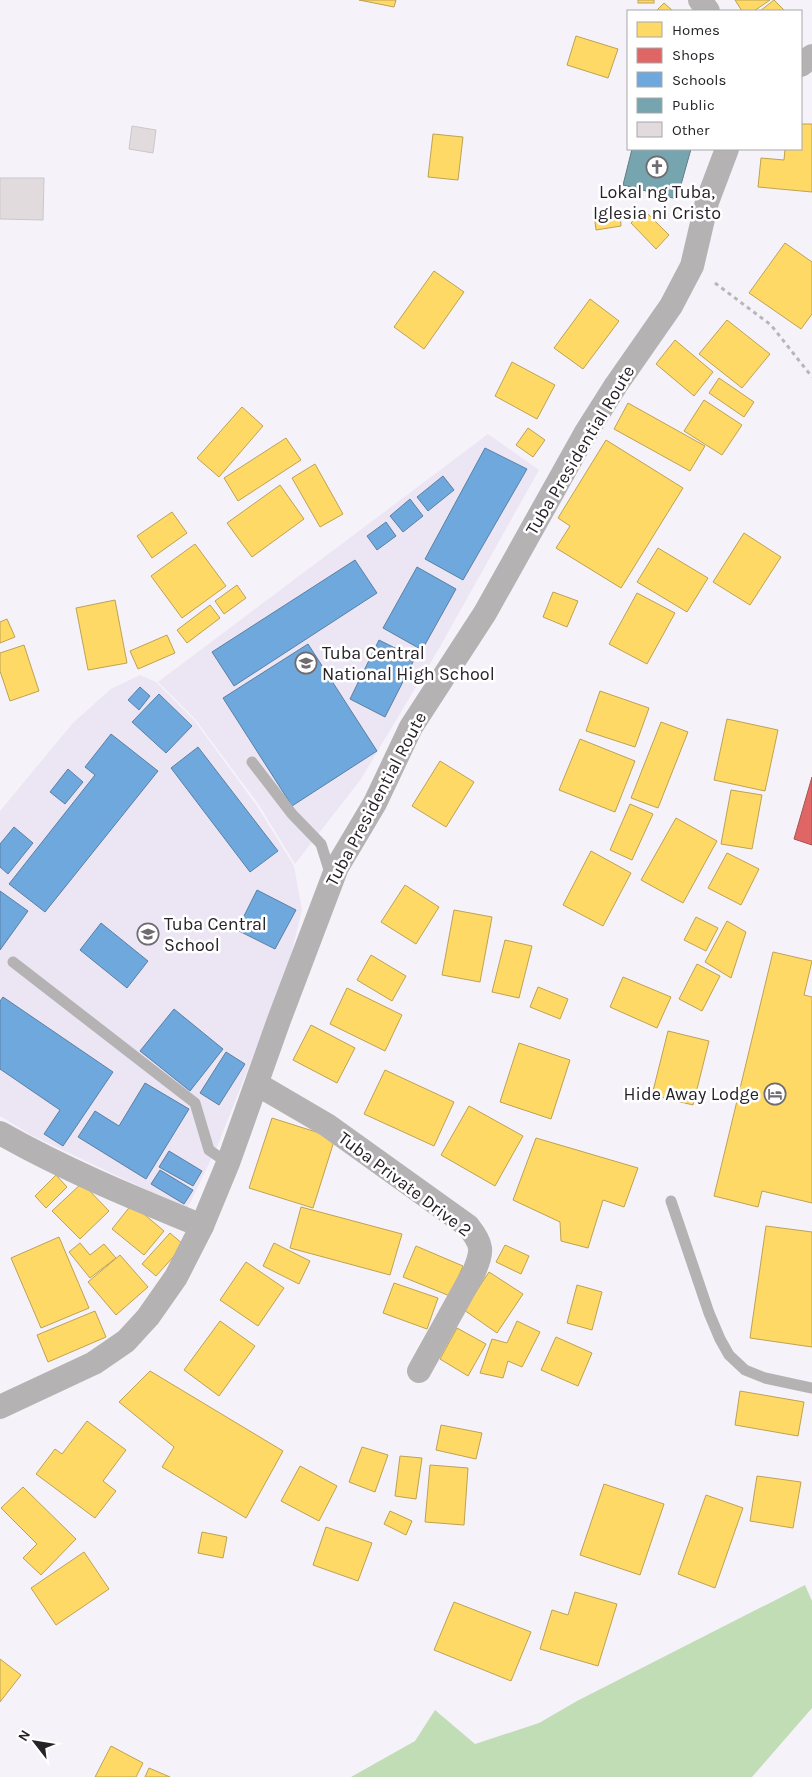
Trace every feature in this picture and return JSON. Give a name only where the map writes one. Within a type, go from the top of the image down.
[{"type":"street","points":[[802,64],[812,56]]},
{"type":"street","name":"Tuba Presidential Route","points":[[10,1402],[94,1363],[126,1341],[148,1317],[176,1277],[202,1226],[228,1163],[336,867],[376,803],[412,727],[485,613],[585,434],[616,385],[671,306],[692,266],[707,202],[727,150]]},
{"type":"street","name":"Tuba Private Drive 2","points":[[257,1084],[327,1125],[468,1226],[478,1239],[481,1248],[474,1272],[419,1371]]},
{"type":"street","points":[[0,1133],[54,1162],[112,1189],[202,1226]]},
{"type":"lane","points":[[252,762],[292,814],[321,844],[332,880]]},
{"type":"lane","points":[[13,962],[195,1103],[209,1150],[228,1163]]},
{"type":"lane","points":[[671,1200],[709,1313],[729,1355],[745,1370],[766,1378],[812,1388]]},
{"type":"lane","points":[[0,1417],[10,1402]]},
{"type":"path","points":[[692,266],[771,325],[812,377]]},
{"type":"shaded area","name":"Tuba Central National High School","points":[[488,434],[539,470],[441,645],[361,779],[295,864],[259,805],[195,719],[158,682]]},
{"type":"shaded area","name":"Tuba Central School","points":[[140,675],[156,682],[194,720],[257,806],[294,866],[302,910],[290,959],[261,1036],[217,1147],[187,1209],[31,1135],[0,1116],[0,811],[73,723],[111,689]]},
{"type":"green space","points":[[805,1585],[812,1601],[812,1708],[752,1777],[351,1777],[415,1741],[435,1710],[475,1744],[539,1723],[577,1701]]},
{"type":"building: Homes","points":[[359,0],[396,0],[394,7]]},
{"type":"building: Homes","points":[[638,0],[654,0],[654,3],[638,3]]},
{"type":"building: Homes","points":[[735,0],[770,0],[755,10],[741,10]]},
{"type":"building: Homes","points":[[774,0],[784,10],[761,10]]},
{"type":"building: Homes","points":[[664,3],[672,10],[657,10]]},
{"type":"building: Homes","points":[[576,36],[618,49],[608,78],[567,65]]},
{"type":"building: Homes","points":[[802,124],[812,124],[812,192],[758,187],[761,158],[784,160],[785,150],[802,150]]},
{"type":"building: Homes","points":[[433,134],[463,137],[458,180],[428,177]]},
{"type":"building: Homes","points":[[644,210],[669,235],[656,249],[631,223]]},
{"type":"building: Homes","points":[[620,211],[621,226],[596,230],[594,214]]},
{"type":"building: Homes","points":[[785,243],[812,262],[812,314],[801,329],[749,293]]},
{"type":"building: Homes","points":[[434,271],[464,292],[424,349],[394,327]]},
{"type":"building: Homes","points":[[590,299],[619,321],[583,369],[554,348]]},
{"type":"building: Homes","points":[[727,320],[770,354],[742,388],[699,354]]},
{"type":"building: Homes","points":[[675,340],[713,372],[694,396],[656,364]]},
{"type":"building: Homes","points":[[512,362],[555,385],[537,419],[495,396]]},
{"type":"building: Homes","points":[[719,378],[754,402],[744,417],[709,393]]},
{"type":"building: Homes","points":[[704,400],[742,425],[722,455],[684,431]]},
{"type":"building: Homes","points":[[628,403],[705,446],[690,471],[614,429]]},
{"type":"building: Homes","points":[[242,407],[263,426],[219,477],[197,458]]},
{"type":"building: Homes","points":[[528,428],[545,440],[533,457],[516,445]]},
{"type":"building: Homes","points":[[286,438],[301,460],[238,501],[224,478]]},
{"type":"building: Homes","points":[[606,440],[683,488],[621,588],[556,548],[570,526],[558,518]]},
{"type":"building: Homes","points":[[315,464],[343,514],[320,527],[292,478]]},
{"type":"building: Homes","points":[[280,485],[304,519],[252,557],[227,523]]},
{"type":"building: Homes","points":[[172,512],[187,533],[152,558],[137,536]]},
{"type":"building: Homes","points":[[744,533],[781,557],[750,605],[713,582]]},
{"type":"building: Homes","points":[[195,544],[226,586],[182,618],[151,576]]},
{"type":"building: Homes","points":[[658,548],[708,578],[687,612],[637,582]]},
{"type":"building: Homes","points":[[237,585],[246,598],[224,614],[215,601]]},
{"type":"building: Homes","points":[[553,592],[578,601],[567,627],[543,617]]},
{"type":"building: Homes","points":[[637,593],[675,613],[647,664],[609,644]]},
{"type":"building: Homes","points":[[115,600],[127,663],[88,670],[76,608]]},
{"type":"building: Homes","points":[[210,605],[220,618],[187,643],[177,630]]},
{"type":"building: Homes","points":[[7,619],[15,637],[0,643],[0,622]]},
{"type":"building: Homes","points":[[167,635],[175,653],[138,669],[130,651]]},
{"type":"building: Homes","points":[[24,645],[39,691],[10,701],[0,671],[0,653]]},
{"type":"building: Homes","points":[[600,691],[649,708],[635,747],[586,731]]},
{"type":"building: Homes","points":[[727,719],[778,730],[765,791],[714,780]]},
{"type":"building: Homes","points":[[661,722],[688,732],[658,808],[631,798]]},
{"type":"building: Homes","points":[[580,739],[635,761],[615,812],[559,790]]},
{"type":"building: Homes","points":[[440,761],[474,782],[446,827],[412,806]]},
{"type":"building: Homes","points":[[731,790],[762,795],[752,849],[721,844]]},
{"type":"building: Homes","points":[[630,804],[653,814],[632,860],[610,850]]},
{"type":"building: Homes","points":[[676,818],[717,841],[683,903],[641,880]]},
{"type":"building: Homes","points":[[591,851],[631,873],[603,926],[563,905]]},
{"type":"building: Homes","points":[[727,853],[759,869],[741,905],[708,888]]},
{"type":"building: Homes","points":[[405,885],[439,907],[416,944],[381,922]]},
{"type":"building: Homes","points":[[454,910],[492,917],[480,982],[442,975]]},
{"type":"building: Homes","points":[[696,917],[718,928],[706,951],[684,940]]},
{"type":"building: Homes","points":[[727,921],[746,932],[731,978],[705,962]]},
{"type":"building: Homes","points":[[505,940],[532,946],[519,998],[492,992]]},
{"type":"building: Homes","name":"Hide Away Lodge","points":[[773,952],[812,961],[804,995],[812,997],[812,1203],[762,1191],[758,1207],[714,1196]]},
{"type":"building: Homes","points":[[371,955],[406,976],[392,1001],[357,980]]},
{"type":"building: Homes","points":[[697,964],[720,976],[702,1011],[679,999]]},
{"type":"building: Homes","points":[[623,977],[671,997],[657,1028],[610,1007]]},
{"type":"building: Homes","points":[[538,987],[568,999],[560,1019],[530,1007]]},
{"type":"building: Homes","points":[[347,988],[402,1015],[385,1051],[330,1024]]},
{"type":"building: Homes","points":[[311,1025],[355,1048],[337,1083],[293,1060]]},
{"type":"building: Homes","points":[[668,1031],[709,1041],[693,1105],[652,1095]]},
{"type":"building: Homes","points":[[519,1043],[570,1060],[551,1119],[500,1102]]},
{"type":"building: Homes","points":[[385,1070],[454,1102],[434,1146],[364,1114]]},
{"type":"building: Homes","points":[[469,1106],[523,1136],[495,1186],[441,1155]]},
{"type":"building: Homes","points":[[272,1118],[335,1138],[313,1208],[249,1188]]},
{"type":"building: Homes","points":[[536,1138],[638,1168],[624,1207],[603,1200],[588,1248],[561,1241],[560,1222],[513,1200]]},
{"type":"building: Homes","points":[[56,1175],[67,1187],[46,1208],[35,1196]]},
{"type":"building: Homes","points":[[82,1183],[109,1211],[80,1239],[52,1211]]},
{"type":"building: Homes","points":[[132,1204],[164,1231],[144,1255],[112,1229]]},
{"type":"building: Homes","points":[[301,1207],[402,1234],[390,1275],[290,1248]]},
{"type":"building: Homes","points":[[766,1226],[812,1232],[812,1347],[750,1338]]},
{"type":"building: Homes","points":[[170,1233],[184,1245],[156,1276],[142,1264]]},
{"type":"building: Homes","points":[[59,1237],[89,1308],[41,1328],[11,1258]]},
{"type":"building: Homes","points":[[80,1243],[90,1255],[104,1244],[116,1258],[90,1278],[69,1252]]},
{"type":"building: Homes","points":[[274,1243],[310,1261],[299,1284],[263,1266]]},
{"type":"building: Homes","points":[[505,1245],[529,1256],[521,1274],[496,1262]]},
{"type":"building: Homes","points":[[416,1246],[463,1266],[450,1296],[403,1277]]},
{"type":"building: Homes","points":[[120,1255],[148,1287],[116,1315],[88,1282]]},
{"type":"building: Homes","points":[[246,1262],[284,1288],[258,1326],[220,1300]]},
{"type":"building: Homes","points":[[489,1272],[523,1294],[497,1333],[464,1310]]},
{"type":"building: Homes","points":[[394,1283],[438,1298],[427,1329],[383,1313]]},
{"type":"building: Homes","points":[[577,1285],[602,1292],[592,1330],[567,1323]]},
{"type":"building: Homes","points":[[95,1311],[106,1337],[48,1362],[37,1335]]},
{"type":"building: Homes","points":[[220,1321],[255,1346],[219,1396],[184,1370]]},
{"type":"building: Homes","points":[[517,1321],[540,1332],[522,1367],[508,1361],[503,1378],[480,1373],[492,1339],[507,1343]]},
{"type":"building: Homes","points":[[457,1328],[486,1344],[468,1376],[440,1359]]},
{"type":"building: Homes","points":[[556,1337],[592,1353],[578,1386],[541,1370]]},
{"type":"building: Homes","points":[[150,1371],[283,1451],[246,1518],[162,1467],[174,1447],[119,1402]]},
{"type":"building: Homes","points":[[740,1391],[804,1402],[798,1436],[735,1425]]},
{"type":"building: Homes","points":[[87,1421],[126,1450],[103,1481],[116,1491],[95,1518],[36,1474],[55,1449],[62,1454]]},
{"type":"building: Homes","points":[[441,1425],[482,1433],[476,1459],[436,1450]]},
{"type":"building: Homes","points":[[362,1447],[388,1455],[375,1492],[349,1482]]},
{"type":"building: Homes","points":[[400,1456],[422,1458],[416,1499],[395,1496]]},
{"type":"building: Homes","points":[[430,1465],[468,1468],[464,1525],[425,1522]]},
{"type":"building: Homes","points":[[300,1466],[337,1486],[319,1521],[281,1501]]},
{"type":"building: Homes","points":[[757,1476],[801,1482],[793,1528],[750,1521]]},
{"type":"building: Homes","points":[[604,1484],[664,1504],[640,1575],[580,1555]]},
{"type":"building: Homes","points":[[23,1487],[76,1539],[41,1575],[23,1558],[37,1544],[1,1508]]},
{"type":"building: Homes","points":[[706,1495],[743,1508],[715,1588],[678,1574]]},
{"type":"building: Homes","points":[[390,1511],[412,1521],[406,1535],[384,1524]]},
{"type":"building: Homes","points":[[326,1527],[372,1543],[358,1581],[313,1565]]},
{"type":"building: Homes","points":[[202,1532],[227,1537],[223,1558],[198,1553]]},
{"type":"building: Homes","points":[[84,1552],[109,1589],[56,1625],[31,1588]]},
{"type":"building: Homes","points":[[575,1592],[617,1604],[598,1666],[540,1649],[552,1610],[568,1615]]},
{"type":"building: Homes","points":[[454,1602],[531,1632],[511,1681],[434,1650]]},
{"type":"building: Homes","points":[[0,1659],[21,1675],[0,1702]]},
{"type":"building: Homes","points":[[111,1746],[143,1763],[136,1777],[95,1777]]},
{"type":"building: Homes","points":[[149,1768],[170,1777],[145,1777]]},
{"type":"building: Shops","points":[[812,777],[812,845],[794,839]]},
{"type":"building: Schools","points":[[485,448],[527,469],[463,580],[425,559]]},
{"type":"building: Schools","points":[[443,476],[454,490],[428,511],[417,497]]},
{"type":"building: Schools","points":[[410,499],[423,516],[403,532],[390,516]]},
{"type":"building: Schools","points":[[386,522],[396,536],[377,550],[367,536]]},
{"type":"building: Schools","points":[[355,560],[377,593],[234,686],[212,652]]},
{"type":"building: Schools","points":[[417,567],[456,589],[422,650],[383,628]]},
{"type":"building: Schools","points":[[379,640],[415,658],[385,717],[350,699]]},
{"type":"building: Schools","points":[[308,644],[377,751],[292,806],[223,698]]},
{"type":"building: Schools","points":[[140,687],[150,696],[139,710],[128,700]]},
{"type":"building: Schools","points":[[159,694],[192,726],[166,753],[132,722]]},
{"type":"building: Schools","points":[[111,734],[158,771],[45,912],[9,884],[95,775],[85,767]]},
{"type":"building: Schools","points":[[198,747],[278,851],[250,872],[171,768]]},
{"type":"building: Schools","points":[[68,769],[83,782],[65,804],[50,792]]},
{"type":"building: Schools","points":[[14,827],[33,843],[8,874],[0,867],[0,844]]},
{"type":"building: Schools","points":[[257,890],[296,910],[275,949],[237,930]]},
{"type":"building: Schools","points":[[0,891],[28,911],[0,950]]},
{"type":"building: Schools","points":[[101,923],[148,961],[127,988],[80,950]]},
{"type":"building: Schools","points":[[3,997],[113,1072],[63,1146],[44,1134],[60,1110],[0,1069],[0,1001]]},
{"type":"building: Schools","points":[[174,1009],[223,1049],[190,1091],[140,1051]]},
{"type":"building: Schools","points":[[226,1052],[245,1064],[219,1105],[200,1093]]},
{"type":"building: Schools","points":[[145,1083],[189,1109],[146,1179],[78,1137],[95,1111],[119,1126]]},
{"type":"building: Schools","points":[[169,1151],[202,1171],[193,1186],[159,1167]]},
{"type":"building: Schools","points":[[160,1170],[193,1190],[184,1204],[151,1184]]},
{"type":"building: Public","name":"Lokal ng Tuba, Iglesia ni Cristo","points":[[632,150],[691,150],[677,199],[623,185]]},
{"type":"building: Other","points":[[132,126],[156,130],[153,153],[129,149]]},
{"type":"building: Other","points":[[0,178],[44,178],[43,220],[0,219]]},
{"type":"place","name":"Lokal ng Tuba, Iglesia ni Cristo","points":[[657,167]]},
{"type":"place","name":"Tuba Central National High School","points":[[306,663]]},
{"type":"place","name":"Tuba Central School","points":[[148,934]]},
{"type":"place","name":"Hide Away Lodge","points":[[775,1094]]}]
